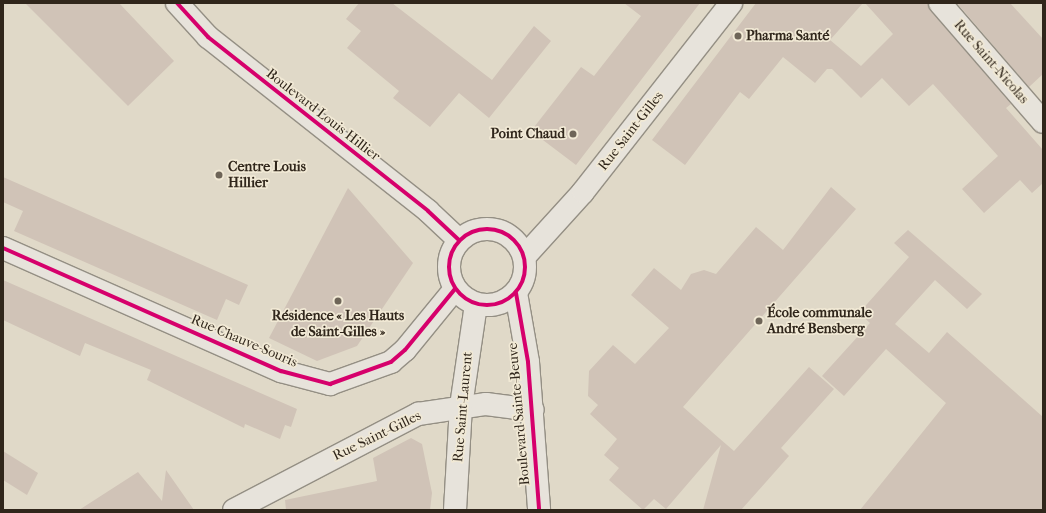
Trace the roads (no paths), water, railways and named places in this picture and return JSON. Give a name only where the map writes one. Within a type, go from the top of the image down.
[{"type":"street","name":"Boulevard Louis Hillier","points":[[177,3],[208,37],[428,211],[459,240]]},
{"type":"street","name":"Rue Saint-Gilles","points":[[525,256],[583,192],[731,3]]},
{"type":"street","name":"Rue Saint-Nicolas","points":[[940,3],[1043,122]]},
{"type":"street","points":[[483,229],[497,230],[509,235],[525,256],[525,276],[516,293],[493,305],[476,305],[455,289],[449,271],[449,260],[459,240],[483,229]]},
{"type":"street","name":"Rue Chauve-Souris","points":[[3,248],[281,371],[330,384],[391,362],[405,350],[455,289]]},
{"type":"street","name":"Boulevard Sainte-Beuve","points":[[516,293],[533,410],[539,510]]},
{"type":"street","name":"Rue Saint-Laurent","points":[[455,510],[461,406],[476,305]]},
{"type":"street","name":"Rue Saint-Gilles","points":[[234,510],[418,414],[461,406],[497,404],[533,410]]},
{"type":"place","name":"Pharma Santé","points":[[738,36]]},
{"type":"place","name":"Point Chaud","points":[[573,134]]},
{"type":"place","name":"Centre Louis Hillier","points":[[219,175]]},
{"type":"place","name":"Résidence « Les Hauts de Saint-Gilles »","points":[[338,301]]},
{"type":"place","name":"École communale André Bensberg","points":[[759,321]]}]
